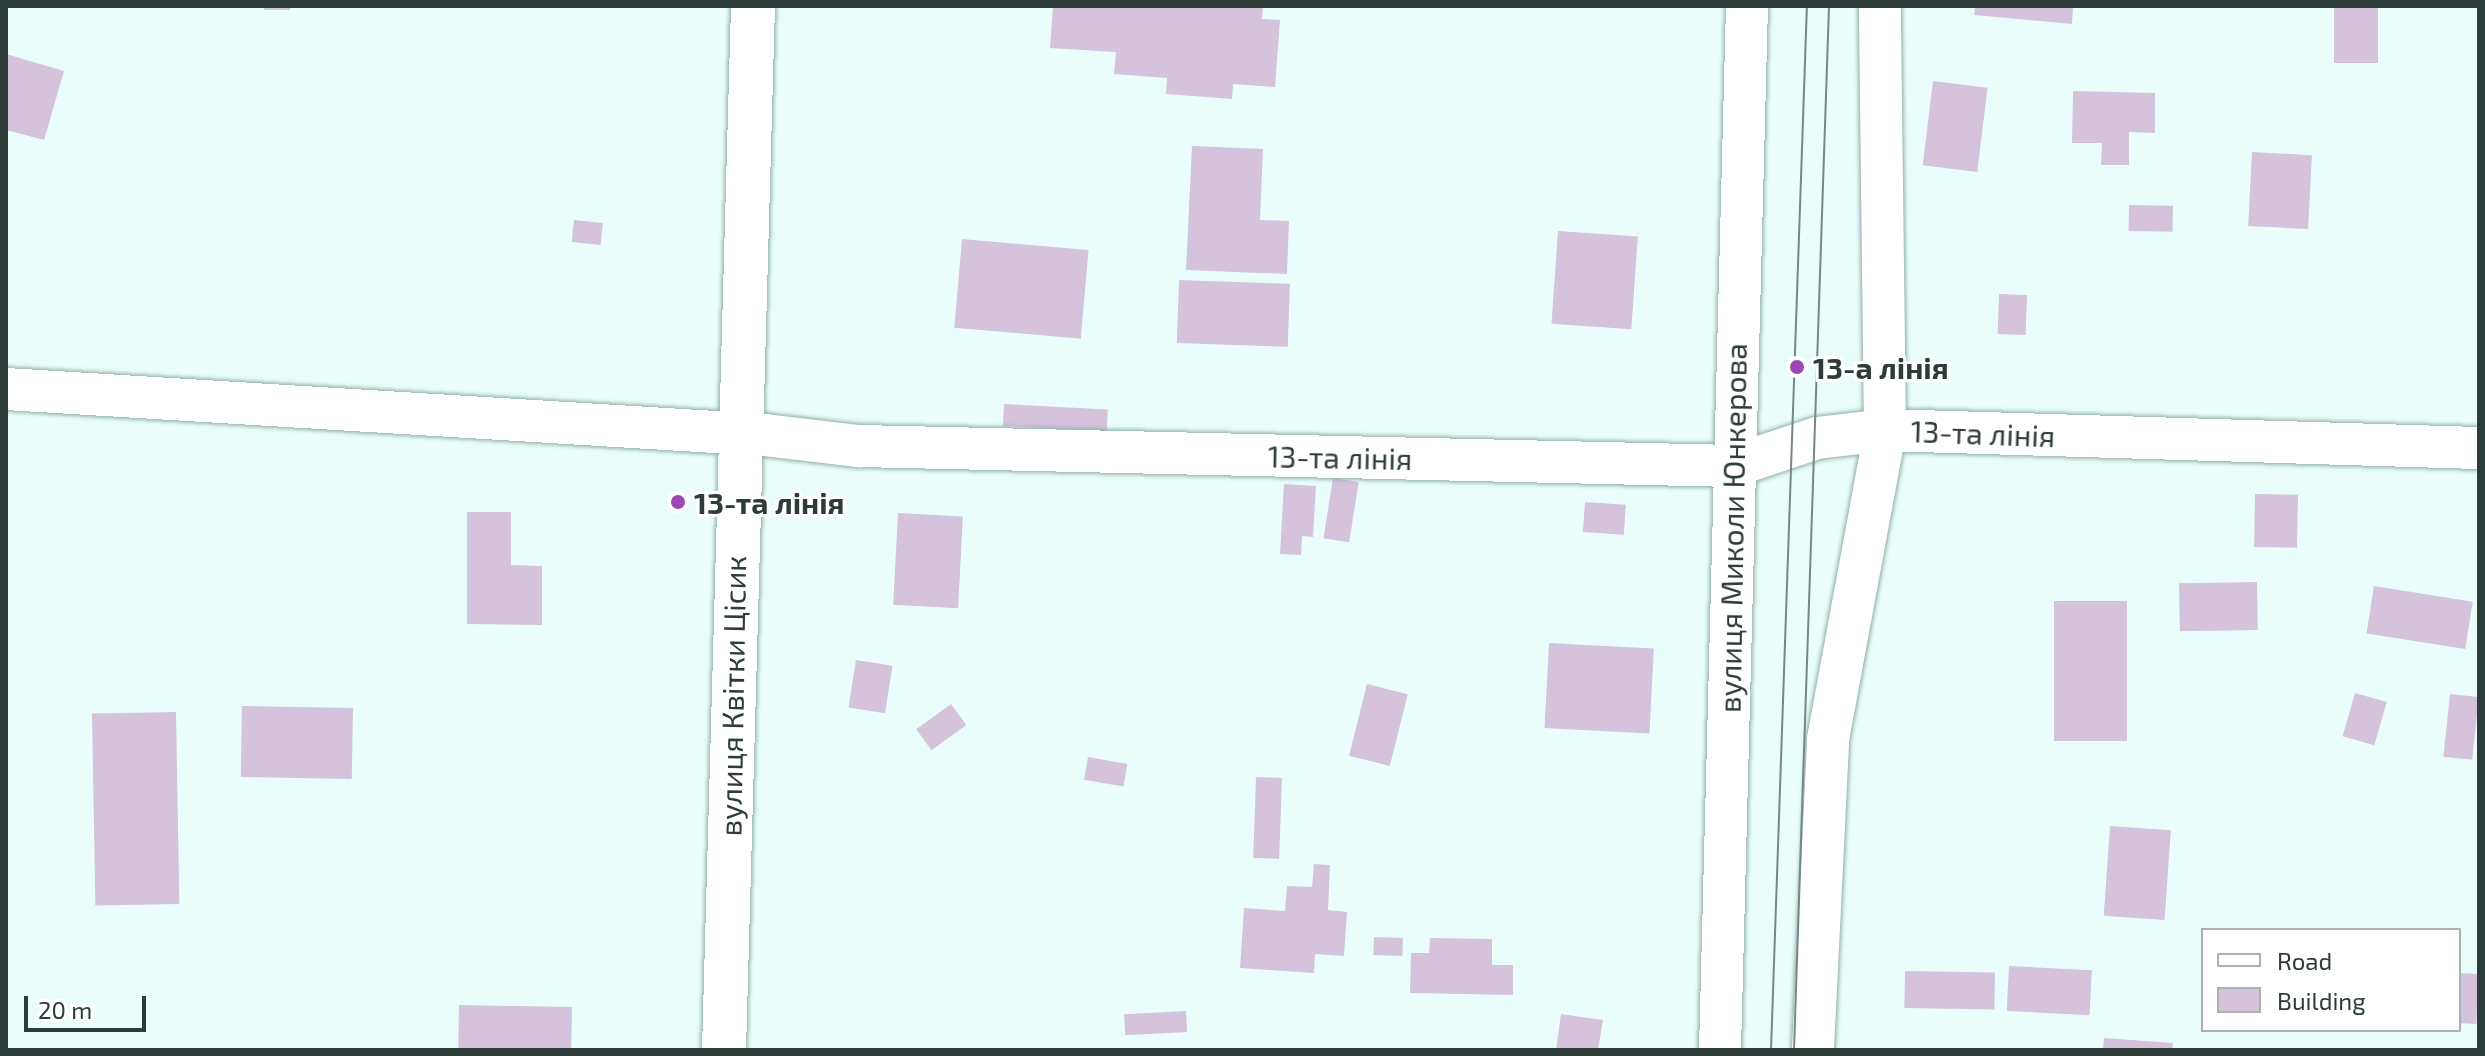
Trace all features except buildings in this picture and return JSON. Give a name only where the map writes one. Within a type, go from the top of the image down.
[{"type":"street","name":"вулиця Квітки Цісик","points":[[724,1050],[738,435],[753,6]]},
{"type":"street","name":"вулиця Миколи Юнкерова","points":[[1720,1050],[1747,6]]},
{"type":"street","points":[[1813,1050],[1828,739],[1885,430],[1880,6]]},
{"type":"street","name":"13-та лінія","points":[[6,389],[738,435],[859,446],[1733,466],[1817,438],[1885,430],[2479,448]]},
{"type":"tram line","points":[[1771,1050],[1807,6]]},
{"type":"tram line","points":[[1794,1050],[1829,6]]},
{"type":"place","name":"13-а лінія","points":[[1797,367]]},
{"type":"place","name":"13-та лінія","points":[[678,502]]}]
